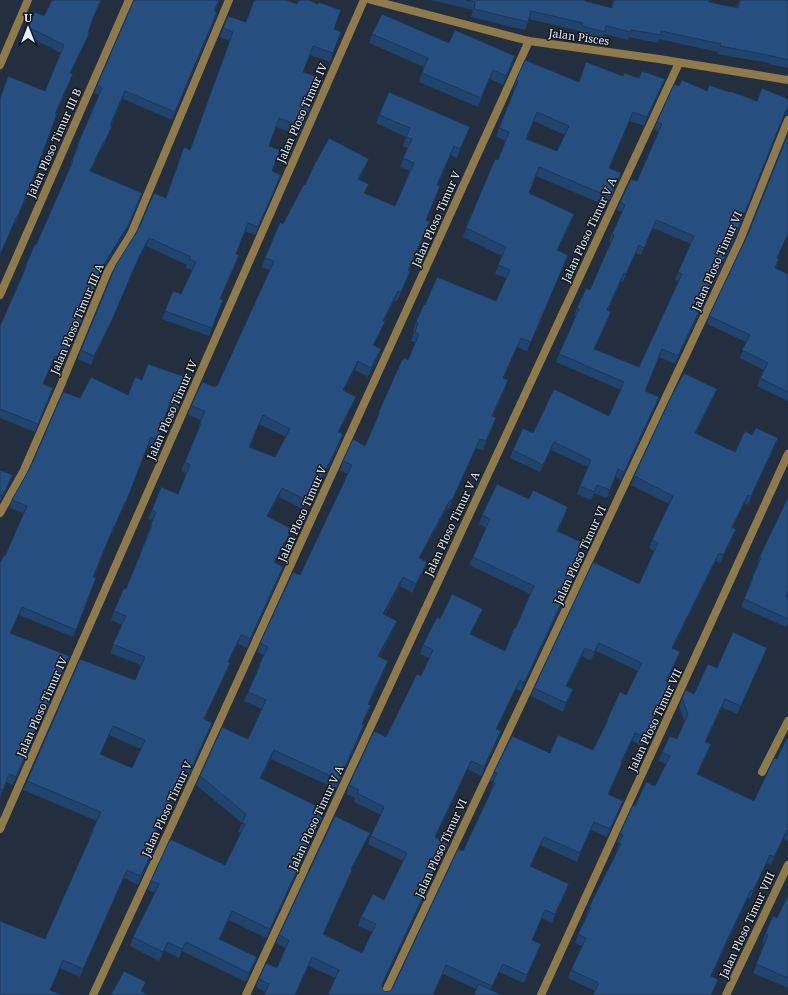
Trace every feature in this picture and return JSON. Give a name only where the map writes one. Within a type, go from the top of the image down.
[{"type":"street","points":[[0,65],[28,0]]},
{"type":"street","name":"Jalan Ploso Timur III B","points":[[0,295],[129,0]]},
{"type":"street","name":"Jalan Ploso Timur III A","points":[[0,514],[26,465],[61,386],[108,271],[131,234],[229,0]]},
{"type":"street","name":"Jalan Ploso Timur IV","points":[[0,829],[364,0]]},
{"type":"street","name":"Jalan Pisces","points":[[371,0],[529,41],[679,62],[788,80]]},
{"type":"street","name":"Jalan Ploso Timur V","points":[[93,995],[529,41]]},
{"type":"street","name":"Jalan Ploso Timur V A","points":[[246,995],[679,62]]},
{"type":"street","name":"Jalan Ploso Timur VI","points":[[384,995],[740,240],[788,120]]},
{"type":"street","name":"Jalan Ploso Timur VII","points":[[541,995],[788,454]]},
{"type":"street","points":[[762,772],[788,721]]},
{"type":"street","name":"Jalan Ploso Timur VIII","points":[[726,995],[788,864]]},
{"type":"building","points":[[52,0],[101,0],[93,18],[88,33],[89,34],[70,73],[73,74],[55,114],[57,114],[34,176],[0,255],[0,98],[8,76],[45,91],[64,45],[28,27],[35,12],[44,16]]},
{"type":"building","points":[[134,0],[219,0],[214,11],[217,12],[175,112],[125,91],[110,125],[112,126],[90,171],[142,193],[129,224],[106,261],[65,361],[55,356],[43,384],[53,388],[38,424],[0,409],[0,326],[73,161],[72,160],[78,147],[77,146],[102,88],[97,85]]},
{"type":"building","points":[[254,0],[286,0],[297,4],[299,0],[308,0],[341,10],[334,29],[341,32],[333,53],[313,46],[303,72],[315,76],[304,106],[310,108],[302,127],[279,118],[269,146],[280,150],[272,171],[281,175],[258,227],[248,223],[236,254],[239,255],[220,299],[223,300],[212,328],[165,311],[173,291],[181,294],[196,262],[189,259],[191,257],[149,238],[94,356],[81,350],[116,265],[139,228],[154,193],[166,198],[184,147],[190,150],[233,32],[223,28],[228,16],[246,22]]},
{"type":"building","points":[[466,0],[585,0],[612,8],[614,0],[709,0],[709,2],[738,8],[740,0],[788,0],[788,60],[720,46],[721,44],[661,31],[661,35],[631,30],[631,32],[606,26],[605,32],[582,26],[583,23],[531,11],[528,22],[474,9],[475,2]]},
{"type":"building","points":[[382,14],[449,43],[455,30],[515,56],[506,76],[493,70],[481,98],[422,73],[428,58],[372,34]]},
{"type":"building","points":[[525,60],[579,82],[586,62],[623,76],[624,73],[639,78],[642,71],[665,79],[647,117],[633,112],[609,168],[621,173],[610,197],[539,167],[529,193],[574,214],[557,250],[568,255],[531,342],[521,338],[503,378],[508,380],[492,416],[496,418],[486,441],[480,439],[452,500],[450,500],[419,558],[427,562],[416,584],[403,577],[383,614],[397,621],[378,656],[388,661],[368,704],[371,705],[362,724],[364,725],[339,780],[274,750],[260,778],[325,810],[270,929],[232,911],[219,939],[257,957],[249,973],[186,942],[182,949],[168,942],[163,952],[133,937],[159,884],[151,881],[170,839],[225,865],[245,824],[242,823],[246,814],[200,776],[222,727],[248,739],[266,700],[248,692],[268,647],[260,643],[293,572],[300,575],[352,465],[343,461],[353,439],[365,446],[402,360],[404,358],[408,360],[419,334],[415,332],[418,323],[416,322],[437,277],[496,301],[510,270],[498,265],[506,247],[466,228],[495,159],[498,160],[509,132],[499,128],[518,81],[516,80]],"holes":[[[537,112],[569,126],[557,151],[526,139]]]},
{"type":"building","points":[[682,80],[707,91],[709,85],[757,101],[762,88],[788,99],[788,108],[738,230],[678,356],[662,349],[645,391],[659,397],[624,472],[618,469],[610,490],[597,485],[594,492],[580,486],[591,460],[554,442],[543,465],[513,450],[523,428],[533,433],[554,389],[609,416],[624,382],[559,354],[579,309],[577,308],[586,288],[590,290],[614,235],[612,234],[625,205],[620,202],[631,179],[637,181],[662,124],[657,122],[674,84],[679,86]],"holes":[[[656,220],[694,236],[678,272],[682,274],[639,367],[594,349],[611,312],[607,310],[624,273],[626,274],[639,245],[644,248]]]},
{"type":"building","points":[[389,92],[470,127],[460,149],[454,146],[437,185],[440,186],[426,220],[430,221],[408,270],[410,271],[401,292],[398,291],[383,321],[385,322],[373,345],[381,349],[371,368],[358,361],[343,390],[356,397],[338,432],[343,434],[333,456],[308,501],[282,488],[267,516],[292,529],[274,562],[283,567],[250,639],[241,635],[228,662],[230,663],[204,719],[212,723],[191,769],[187,767],[155,831],[160,835],[141,876],[127,870],[83,969],[63,960],[50,990],[62,995],[0,995],[0,921],[45,939],[101,812],[27,781],[80,659],[135,680],[145,657],[113,644],[126,616],[114,611],[124,588],[126,589],[152,525],[151,524],[156,512],[152,510],[161,487],[178,494],[190,465],[185,462],[205,411],[191,406],[202,382],[215,387],[216,385],[217,386],[274,261],[265,258],[280,222],[283,224],[329,138],[369,159],[358,179],[369,184],[364,193],[395,206],[414,163],[403,158],[412,139],[406,137],[410,128],[379,115]],"holes":[[[263,415],[290,429],[275,457],[249,447]],[[113,726],[145,740],[132,768],[100,754]]]},
{"type":"building","points":[[788,134],[788,234],[777,258],[779,259],[775,268],[788,274],[788,392],[760,378],[768,363],[742,350],[750,335],[709,316],[748,234]]},
{"type":"building","points":[[148,364],[191,379],[180,403],[171,400],[157,440],[151,437],[126,502],[114,526],[93,577],[96,578],[76,630],[22,607],[10,633],[69,656],[16,777],[9,774],[3,790],[0,789],[0,563],[4,555],[5,556],[27,506],[12,500],[31,466],[63,392],[80,398],[91,377],[128,395],[135,377],[142,380]]},
{"type":"building","points":[[684,373],[717,389],[695,433],[735,452],[745,431],[752,435],[756,428],[778,438],[751,496],[748,495],[732,527],[736,529],[723,555],[719,553],[672,648],[680,652],[666,681],[671,683],[645,737],[635,733],[621,762],[622,763],[608,794],[623,801],[610,829],[594,822],[580,853],[544,837],[530,866],[569,884],[555,914],[545,910],[532,940],[541,944],[527,975],[503,964],[492,986],[446,965],[433,995],[332,995],[328,994],[339,970],[312,957],[295,995],[264,995],[269,984],[259,979],[266,963],[277,968],[289,940],[279,935],[335,816],[370,833],[351,869],[352,870],[323,934],[362,953],[376,924],[361,917],[373,894],[384,900],[407,853],[371,836],[384,807],[357,793],[359,790],[349,785],[374,731],[386,737],[417,674],[421,676],[433,650],[423,645],[437,617],[440,619],[452,594],[483,609],[470,634],[505,651],[534,586],[473,557],[490,519],[482,515],[497,484],[529,499],[533,490],[568,507],[557,531],[583,543],[577,554],[583,557],[524,683],[520,680],[496,729],[501,731],[484,767],[471,761],[435,837],[448,844],[382,984],[382,989],[385,992],[392,989],[458,849],[463,851],[495,783],[493,782],[497,773],[494,772],[512,736],[550,753],[558,735],[593,750],[620,692],[626,695],[642,663],[599,643],[594,652],[585,648],[566,686],[573,689],[566,703],[534,688],[593,562],[639,584],[658,543],[652,540],[673,496],[634,476],[669,401]]},
{"type":"building","points":[[0,470],[13,475],[2,496],[0,495]]},
{"type":"building","points":[[788,497],[788,591],[786,596],[788,597],[788,619],[744,599],[761,558],[759,558]]},
{"type":"building","points":[[733,632],[767,648],[741,706],[725,699],[705,742],[711,744],[697,774],[754,801],[774,758],[777,759],[788,738],[788,831],[787,830],[774,857],[770,855],[728,938],[711,976],[718,980],[711,995],[593,995],[599,983],[571,970],[586,938],[578,934],[591,908],[589,907],[621,844],[619,843],[623,835],[620,833],[633,805],[635,806],[646,782],[655,786],[670,756],[662,752],[670,736],[677,739],[688,714],[682,698],[686,690],[694,694],[708,664],[717,668]]},
{"type":"building","points":[[788,895],[788,978],[756,964],[768,935],[765,934],[773,916],[777,918]]},
{"type":"building","points":[[124,971],[146,982],[141,991],[148,995],[111,995]]},
{"type":"building","points":[[478,984],[502,995],[474,995]]}]
